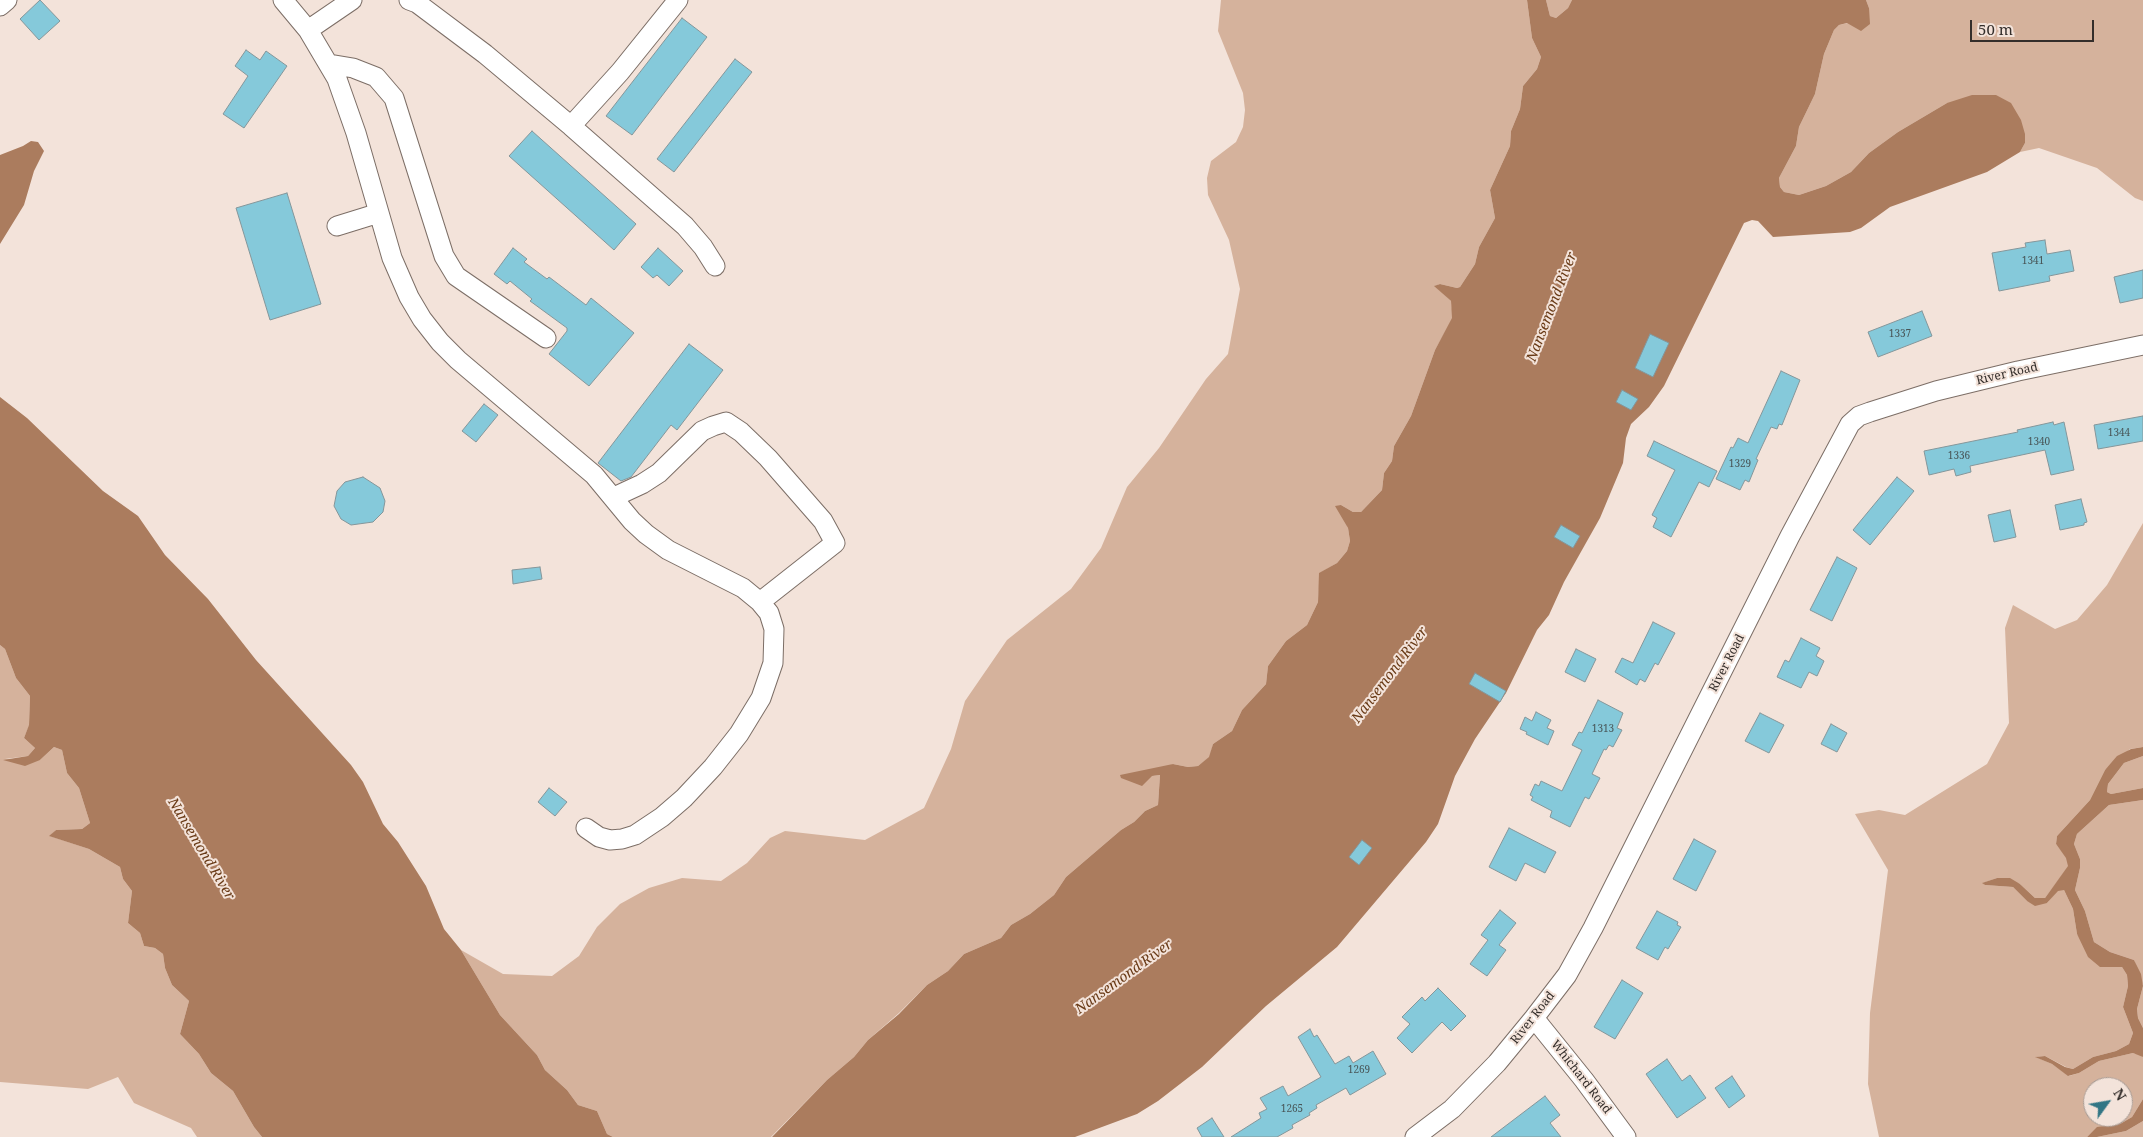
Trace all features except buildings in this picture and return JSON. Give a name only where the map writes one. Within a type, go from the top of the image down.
[{"type":"street","points":[[0,6],[8,0]]},
{"type":"street","points":[[284,0],[308,30],[337,79],[356,133],[392,258],[409,297],[422,319],[440,342],[458,360],[594,474],[632,521],[646,534],[668,550],[743,588],[760,602],[769,613],[774,629],[773,663],[761,698],[739,734],[713,767],[684,798],[662,817],[635,835],[610,840],[600,837],[586,828]]},
{"type":"street","points":[[308,30],[352,0]]},
{"type":"street","points":[[571,126],[620,72],[678,0]]},
{"type":"street","points":[[420,1],[571,126],[685,226],[715,266]]},
{"type":"street","points":[[329,64],[353,68],[376,77],[394,98],[444,256],[456,276],[546,338]]},
{"type":"street","points":[[337,226],[379,213]]},
{"type":"street","name":"River Road","points":[[1415,1137],[1452,1109],[1497,1063],[1567,974],[1594,928],[1790,536],[1850,424],[1859,416],[1936,391],[2018,371],[2143,345]]},
{"type":"street","points":[[614,497],[642,484],[659,473],[702,431],[726,422],[741,432],[768,458],[823,521],[835,542],[760,602]]},
{"type":"street","name":"Whichard Road","points":[[1534,1018],[1584,1080],[1626,1137]]},
{"type":"shaded area","points":[[1221,0],[1527,0],[1532,38],[1541,57],[1537,69],[1523,86],[1520,109],[1511,131],[1510,146],[1490,190],[1495,218],[1479,247],[1475,264],[1460,287],[1440,284],[1435,286],[1451,301],[1453,318],[1435,350],[1411,416],[1394,446],[1392,461],[1384,473],[1382,490],[1361,512],[1353,512],[1341,505],[1350,541],[1347,551],[1337,563],[1320,573],[1318,602],[1307,625],[1286,641],[1268,666],[1266,684],[1242,710],[1232,731],[1213,744],[1210,757],[1198,766],[1188,767],[1173,764],[1152,776],[1160,775],[1158,805],[1145,811],[1134,822],[1121,830],[1066,877],[1054,895],[1030,914],[1011,925],[1001,938],[964,954],[948,971],[927,985],[868,1040],[854,1057],[827,1080],[771,1137],[613,1137],[607,1134],[597,1111],[578,1105],[567,1090],[545,1070],[537,1055],[500,1015],[461,950],[503,974],[552,976],[579,956],[597,927],[620,904],[649,888],[682,878],[721,881],[747,863],[770,838],[785,831],[865,840],[924,808],[951,749],[965,701],[1007,640],[1071,589],[1101,548],[1127,487],[1159,448],[1206,379],[1228,354],[1240,289],[1229,240],[1208,195],[1207,178],[1211,161],[1236,142],[1243,127],[1245,110],[1243,93],[1218,31]]},
{"type":"shaded area","points":[[1546,0],[1572,0],[1568,8],[1556,18],[1550,16]]},
{"type":"shaded area","points":[[1866,0],[2143,0],[2143,201],[2135,198],[2097,168],[2039,148],[2020,152],[2025,143],[1947,103],[1898,132],[1869,153],[1851,172],[1826,186],[1799,195],[1784,192],[1780,187],[1779,178],[1796,146],[1799,127],[1815,94],[1824,54],[1834,30],[1839,25],[1848,23],[1869,8]]},
{"type":"shaded area","points":[[2143,523],[2143,747],[2130,749],[2105,770],[2090,800],[2057,836],[2056,844],[2067,858],[2069,866],[2045,898],[2035,898],[2020,884],[1997,878],[1983,883],[1985,885],[2013,887],[2027,901],[2047,903],[2058,890],[2064,890],[2073,909],[2077,934],[2101,967],[2122,967],[2127,975],[2128,986],[2123,1007],[2133,1033],[2129,1044],[2116,1051],[2093,1057],[2073,1069],[2045,1056],[2036,1057],[2052,1064],[2069,1076],[2079,1073],[2099,1061],[2133,1053],[2141,1055],[2143,1057],[2143,1099],[2133,1115],[2133,1077],[2083,1077],[2083,1127],[2103,1127],[2097,1128],[2087,1137],[1879,1137],[1868,1084],[1870,1013],[1888,870],[1855,814],[1879,810],[1905,815],[1987,764],[2009,723],[2005,628],[2013,605],[2055,629],[2077,620],[2107,585]]},
{"type":"shaded area","points":[[0,645],[5,649],[16,678],[30,696],[29,726],[24,738],[35,748],[28,756],[5,759],[40,760],[54,747],[62,750],[67,773],[79,788],[90,823],[82,829],[56,830],[50,836],[89,849],[120,867],[123,879],[132,891],[128,923],[140,933],[144,946],[155,948],[163,954],[165,968],[172,985],[189,1001],[180,1034],[199,1054],[211,1073],[233,1091],[262,1137],[197,1137],[191,1128],[134,1103],[118,1077],[88,1089],[0,1082]]},
{"type":"shaded area","points":[[2143,756],[2143,788],[2111,794],[2107,792],[2108,784],[2124,763]]},
{"type":"shaded area","points":[[2143,800],[2143,986],[2134,960],[2110,952],[2094,942],[2085,911],[2075,890],[2080,859],[2074,844],[2077,834],[2109,805]]},
{"type":"shaded area","points":[[2143,986],[2143,1028],[2138,1018],[2137,1009]]},
{"type":"shaded area","points":[[2143,1121],[2143,1137],[2097,1137],[2126,1131]]},
{"type":"water","name":"Nansemond River","points":[[1527,0],[1546,0],[1550,16],[1556,18],[1568,8],[1572,0],[1866,0],[1869,8],[1870,24],[1861,31],[1847,23],[1839,25],[1834,30],[1824,54],[1815,94],[1799,127],[1796,146],[1779,178],[1780,187],[1784,192],[1799,195],[1826,186],[1851,172],[1869,153],[1898,132],[1947,103],[1972,95],[1996,95],[2011,103],[2021,120],[2025,134],[2025,143],[2020,152],[1987,172],[1890,207],[1861,228],[1850,232],[1773,237],[1758,221],[1752,220],[1744,223],[1664,386],[1649,407],[1631,424],[1626,438],[1623,463],[1600,518],[1564,582],[1549,615],[1537,630],[1506,693],[1475,739],[1455,776],[1438,824],[1426,842],[1337,947],[1266,1006],[1202,1067],[1158,1101],[1137,1114],[1075,1137],[772,1137],[827,1080],[854,1057],[868,1040],[899,1014],[927,985],[948,971],[964,954],[1001,938],[1011,925],[1030,914],[1054,895],[1066,877],[1121,830],[1134,822],[1145,811],[1158,805],[1160,775],[1152,776],[1142,786],[1121,778],[1120,775],[1173,764],[1188,767],[1198,766],[1209,757],[1213,744],[1232,731],[1242,710],[1266,684],[1268,666],[1286,641],[1307,625],[1318,602],[1319,573],[1337,563],[1347,551],[1350,541],[1348,528],[1335,506],[1341,505],[1353,512],[1361,512],[1382,490],[1384,473],[1392,461],[1394,446],[1411,416],[1435,350],[1452,318],[1451,301],[1434,286],[1440,284],[1460,287],[1475,264],[1479,247],[1495,218],[1490,190],[1510,146],[1511,131],[1520,109],[1523,86],[1537,69],[1541,57],[1532,38]]},
{"type":"water","points":[[31,141],[38,142],[44,151],[34,171],[24,205],[0,244],[0,155]]},
{"type":"water","name":"Nansemond River","points":[[0,397],[27,418],[103,491],[138,516],[165,555],[208,599],[256,660],[351,765],[363,782],[383,824],[398,842],[426,886],[444,929],[461,950],[500,1015],[537,1055],[545,1070],[567,1090],[578,1105],[597,1111],[607,1134],[613,1137],[262,1137],[233,1091],[211,1073],[199,1054],[180,1034],[189,1001],[172,985],[165,968],[163,954],[155,948],[144,946],[140,933],[128,923],[132,891],[123,879],[120,867],[89,849],[49,836],[56,830],[82,829],[90,823],[79,788],[67,773],[62,750],[54,747],[40,760],[25,766],[3,760],[28,756],[35,748],[24,738],[29,725],[30,696],[16,678],[5,649],[0,645]]},
{"type":"water","points":[[2143,747],[2143,756],[2124,763],[2108,784],[2107,792],[2111,794],[2143,788],[2143,800],[2109,805],[2077,834],[2074,844],[2080,859],[2075,890],[2085,911],[2094,942],[2110,952],[2134,960],[2141,974],[2143,986],[2137,1009],[2138,1018],[2143,1028],[2143,1057],[2133,1053],[2099,1061],[2079,1073],[2068,1076],[2052,1064],[2035,1057],[2045,1056],[2065,1067],[2073,1069],[2093,1057],[2116,1051],[2129,1044],[2133,1033],[2123,1007],[2128,986],[2127,975],[2122,967],[2100,967],[2088,957],[2077,934],[2073,909],[2064,890],[2058,891],[2047,903],[2035,906],[2013,887],[1985,885],[1982,883],[1997,878],[2010,878],[2020,884],[2035,898],[2045,898],[2068,866],[2066,858],[2056,844],[2057,836],[2090,800],[2105,770],[2117,756],[2131,749]]},
{"type":"water","points":[[2143,1099],[2143,1121],[2133,1127],[2133,1115]]},
{"type":"water","points":[[2097,1127],[2133,1127],[2126,1131],[2097,1137],[2087,1137]]}]
